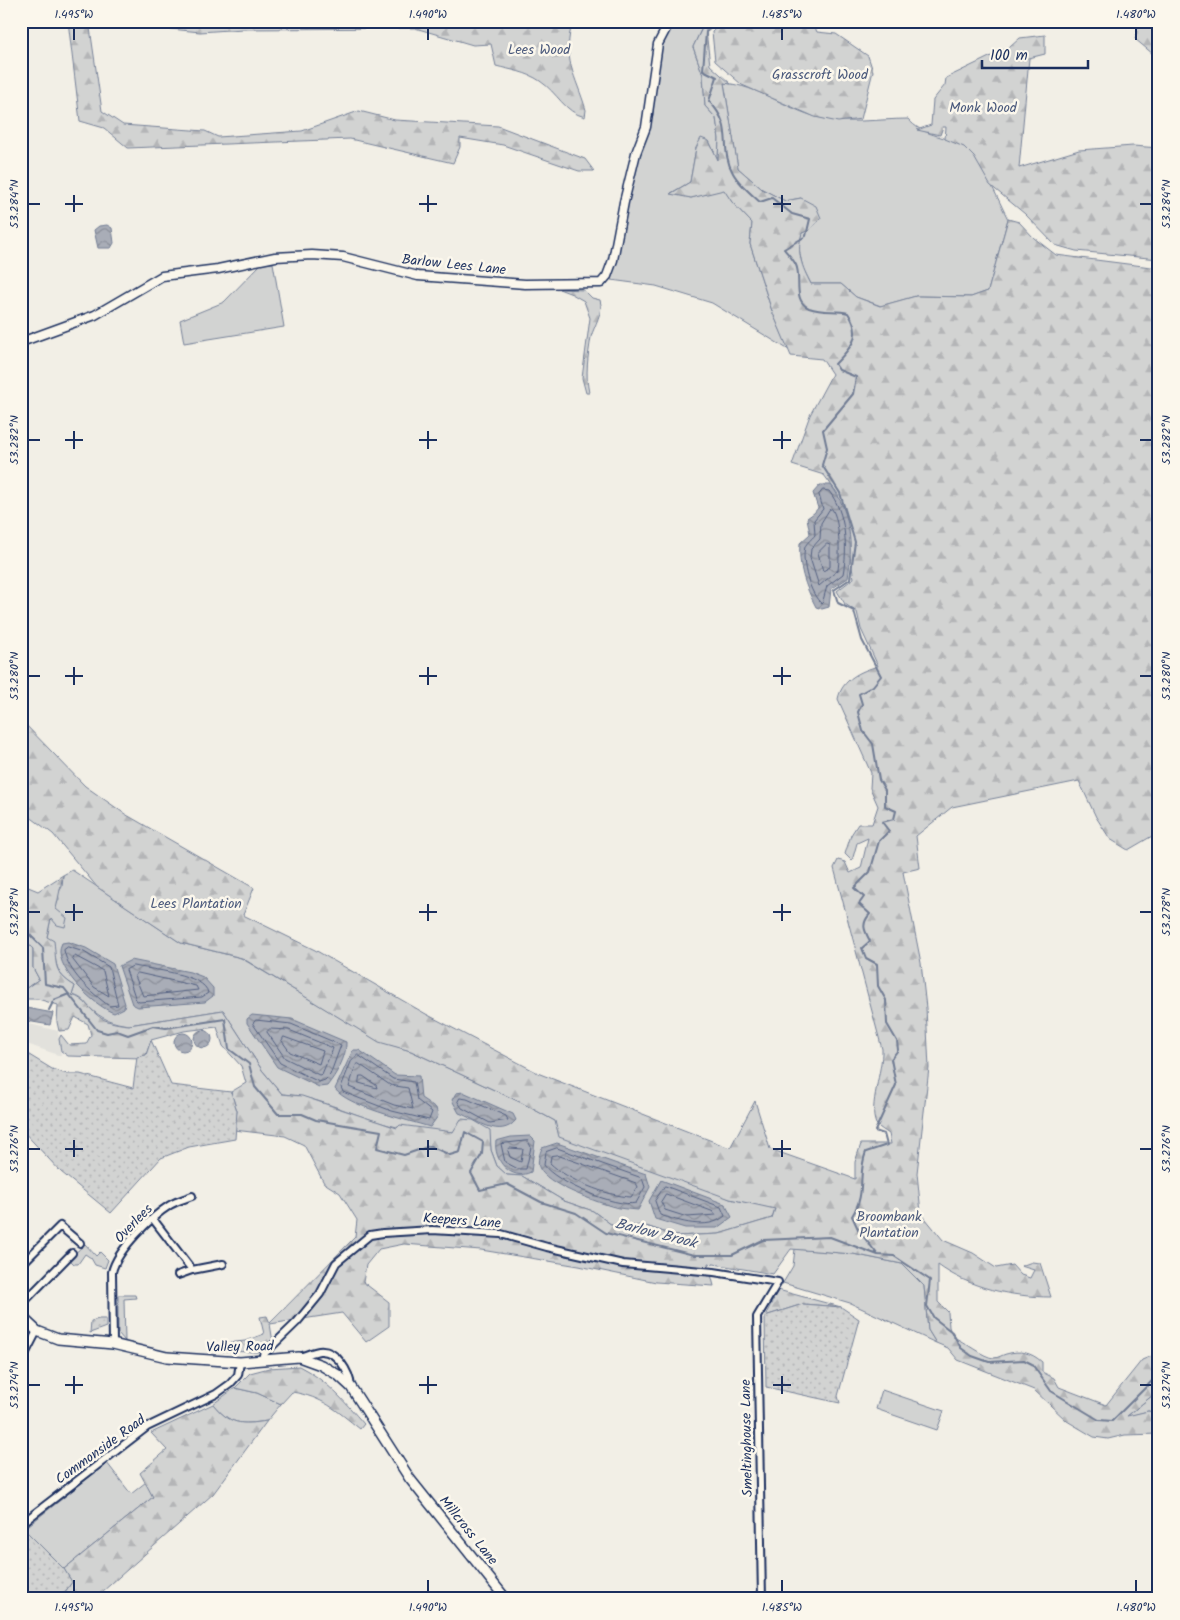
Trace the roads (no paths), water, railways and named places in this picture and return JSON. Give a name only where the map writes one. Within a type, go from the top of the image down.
[{"type":"main road","name":"Valley Road","points":[[21,1316],[37,1331],[58,1339],[113,1344],[167,1357],[240,1362],[298,1357],[321,1365],[338,1375],[351,1387],[410,1479]]},
{"type":"main road","name":"Millcross Lane","points":[[410,1479],[506,1599]]},
{"type":"street","name":"Barlow Lees Lane","points":[[21,342],[95,315],[162,276],[218,269],[275,257],[312,255],[343,257],[418,276],[525,284],[601,283],[607,276],[613,260],[636,153],[646,127],[658,44],[670,21]]},
{"type":"street","name":"Overlees","points":[[113,1344],[112,1272],[115,1262],[153,1219],[172,1204],[192,1196]]},
{"type":"street","points":[[153,1219],[192,1270]]},
{"type":"street","points":[[21,1265],[60,1226],[80,1243]]},
{"type":"street","name":"Keepers Lane","points":[[263,1361],[263,1355],[297,1322],[320,1294],[336,1263],[370,1235],[383,1232],[432,1230],[501,1234],[547,1247],[623,1264],[714,1272],[778,1282]]},
{"type":"street","points":[[21,1305],[72,1253]]},
{"type":"street","points":[[178,1275],[192,1270],[223,1264]]},
{"type":"street","name":"Smeltinghouse Lane","points":[[762,1599],[757,1317],[778,1282]]},
{"type":"street","points":[[21,1362],[37,1331]]},
{"type":"street","points":[[298,1357],[321,1351],[333,1355],[350,1376],[351,1387]]},
{"type":"street","name":"Commonside Road","points":[[21,1524],[147,1427],[230,1384],[238,1375],[240,1362]]},
{"type":"water","points":[[107,225],[112,228],[114,243],[111,248],[98,248],[94,230],[99,226]]},
{"type":"water","points":[[820,485],[831,485],[838,495],[843,506],[850,542],[848,578],[831,589],[829,607],[822,609],[816,607],[803,576],[800,551],[800,543],[810,534],[807,518],[818,508],[813,493]]},
{"type":"water","points":[[68,942],[86,948],[113,964],[125,1004],[124,1008],[114,1013],[106,1009],[76,984],[62,962],[60,952],[62,943]]},
{"type":"water","points":[[131,960],[190,972],[203,977],[213,988],[213,996],[205,1002],[138,1007],[132,1004],[119,966]]},
{"type":"water","points":[[21,1007],[53,1013],[50,1025],[21,1020]]},
{"type":"water","points":[[252,1015],[292,1019],[346,1042],[345,1053],[340,1065],[327,1086],[319,1087],[277,1067],[247,1023],[247,1019]]},
{"type":"water","points":[[199,1030],[207,1030],[212,1035],[210,1046],[199,1048],[194,1043],[194,1035]]},
{"type":"water","points":[[179,1033],[187,1033],[192,1038],[190,1049],[179,1051],[174,1046],[174,1038]]},
{"type":"water","points":[[353,1050],[359,1050],[395,1075],[419,1076],[421,1098],[436,1108],[438,1116],[430,1127],[364,1107],[335,1089]]},
{"type":"water","points":[[463,1092],[513,1114],[516,1120],[510,1126],[495,1128],[459,1113],[452,1100],[456,1093]]},
{"type":"water","points":[[530,1136],[535,1141],[531,1172],[517,1174],[510,1172],[500,1162],[497,1155],[496,1141],[511,1137]]},
{"type":"water","points":[[557,1143],[646,1174],[650,1187],[638,1210],[617,1208],[593,1200],[550,1180],[539,1167],[538,1162],[542,1148]]},
{"type":"water","points":[[661,1180],[725,1204],[732,1217],[717,1228],[685,1228],[655,1219],[649,1201]]},
{"type":"waterway","points":[[720,21],[706,32],[703,70],[717,77],[709,101],[722,120],[725,129],[727,154],[733,173],[742,185],[760,202],[772,198],[792,214],[810,219],[806,236],[784,249],[798,270],[798,288],[801,300],[804,305],[814,310],[848,313],[855,328],[854,340],[851,346],[835,364],[839,370],[856,377],[853,394],[823,430],[827,448],[822,465],[840,493],[855,542],[850,579],[834,590],[838,603],[854,611],[862,640],[881,676],[873,686],[859,694],[862,704],[858,712],[863,731],[873,744],[879,780],[885,790],[885,806],[896,811],[894,819],[882,822],[889,831],[879,841],[870,872],[854,888],[864,897],[859,904],[870,914],[864,924],[870,941],[862,948],[866,958],[877,964],[878,986],[886,1000],[887,1024],[897,1041],[898,1050],[891,1059],[896,1085],[875,1131],[884,1134],[887,1145],[866,1152],[863,1160],[861,1191],[857,1208],[852,1216],[859,1231],[878,1255]]},
{"type":"waterway","name":"Barlow Brook","points":[[21,916],[27,932],[43,948],[45,984],[64,988],[97,1030],[107,1033],[117,1031],[128,1035],[153,1026],[166,1028],[225,1019],[229,1049],[249,1064],[255,1087],[278,1114],[302,1114],[316,1120],[381,1131],[377,1148],[404,1155],[430,1146],[450,1155],[460,1152],[465,1132],[483,1142],[482,1154],[471,1173],[480,1190],[507,1184],[541,1202],[576,1213],[606,1233],[694,1255],[732,1255],[763,1240],[830,1237],[878,1255],[894,1256],[930,1280],[927,1306],[934,1318],[952,1332],[961,1348],[972,1356],[989,1362],[1024,1360],[1032,1364],[1051,1391],[1099,1420],[1112,1421],[1159,1374]]},
{"type":"waterway","points":[[49,1010],[54,1000],[69,994]]},
{"type":"park label","name":"Lees Wood","points":[[539,49]]},
{"type":"park label","name":"Grasscroft Wood","points":[[820,74]]},
{"type":"park label","name":"Monk Wood","points":[[983,107]]},
{"type":"park label","name":"Lees Plantation","points":[[196,903]]},
{"type":"park label","name":"Broombank Plantation","points":[[889,1224]]}]
